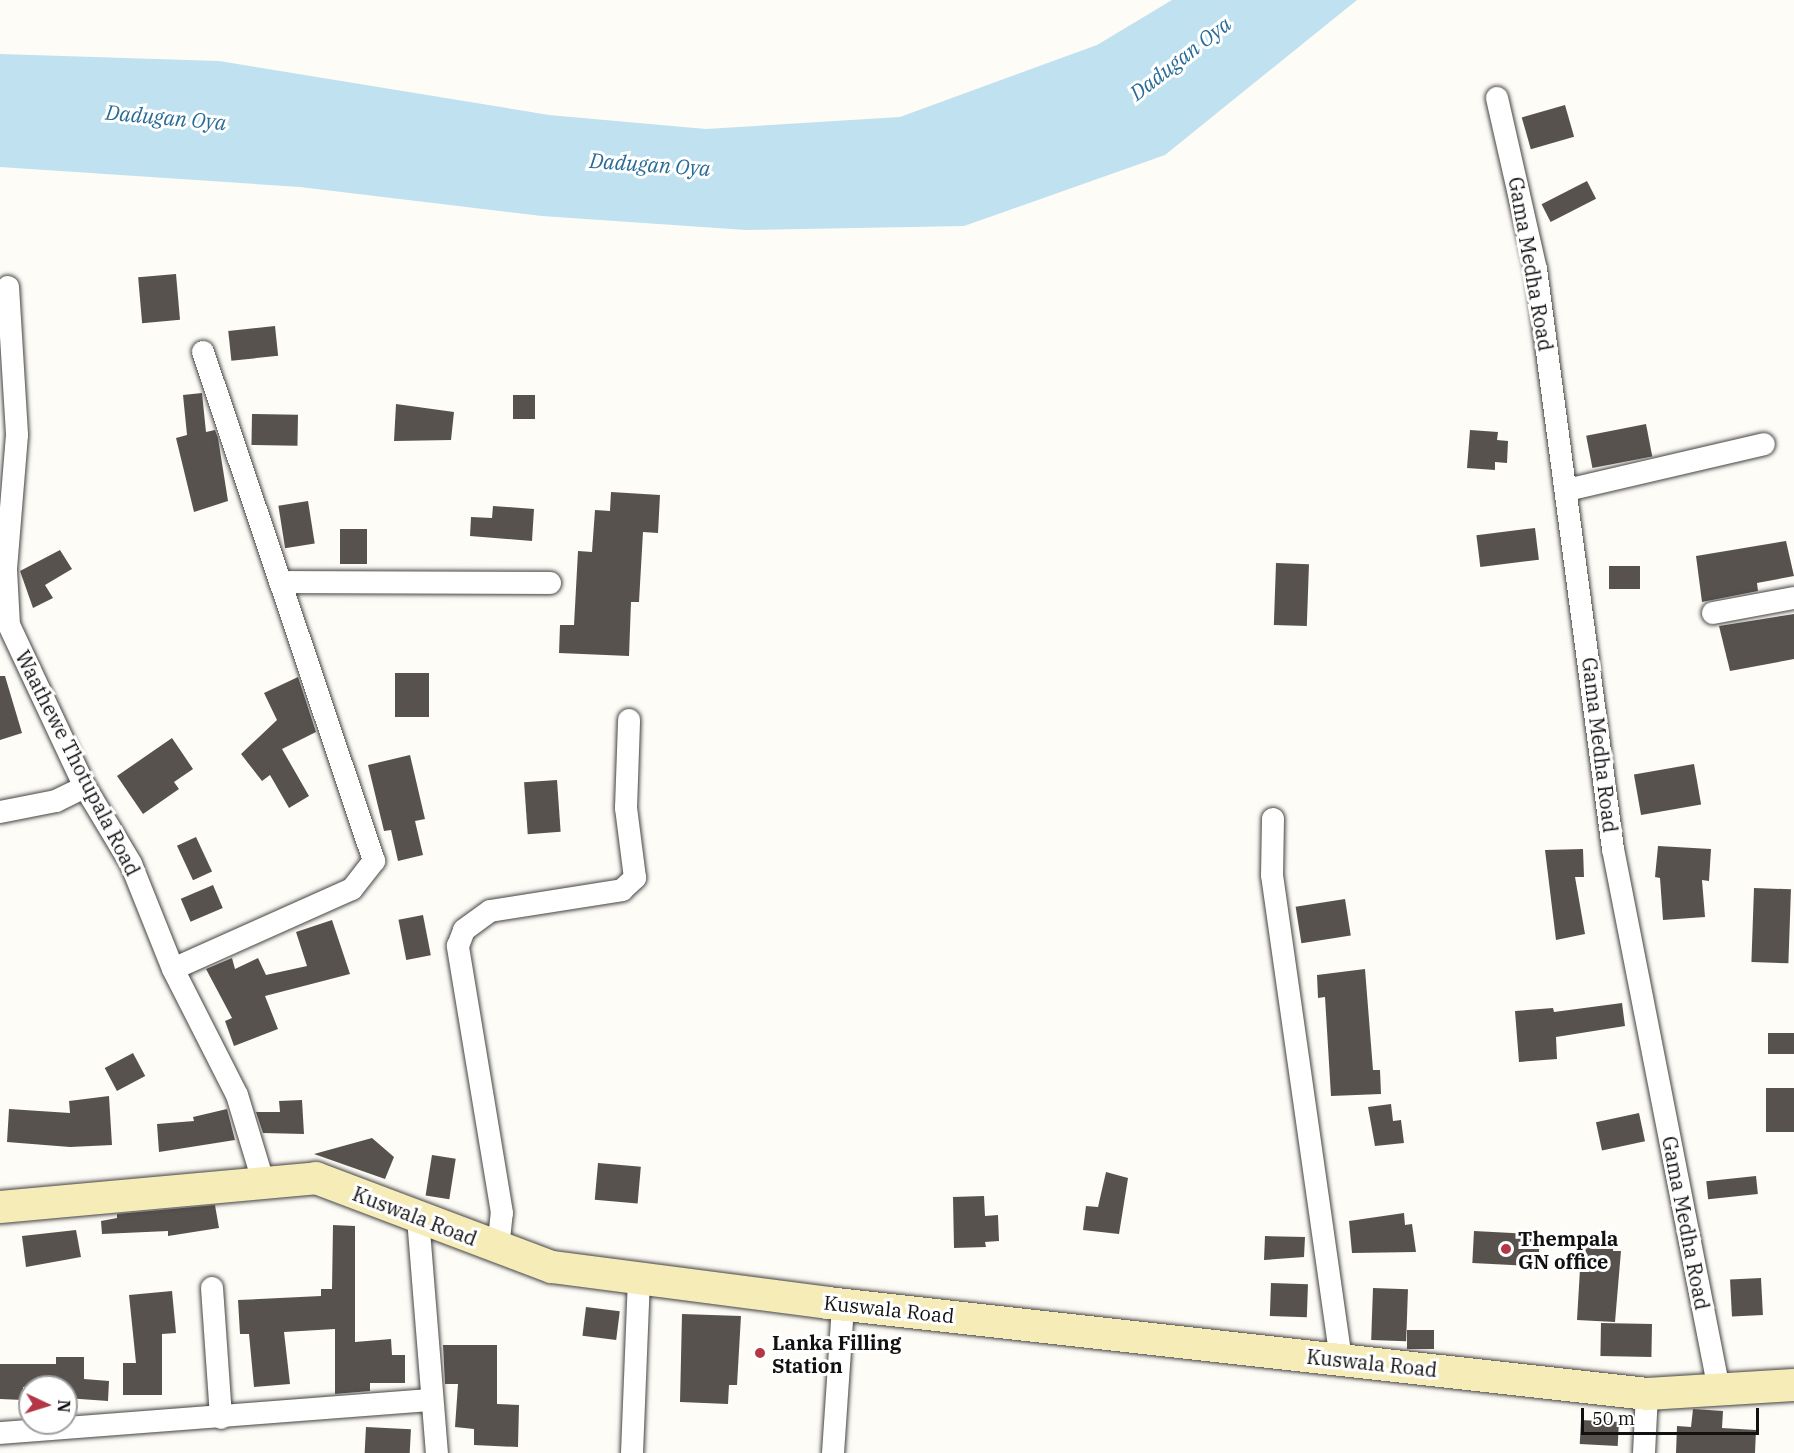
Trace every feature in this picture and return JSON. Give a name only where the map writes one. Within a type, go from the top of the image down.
[{"type":"street","name":"Gama Medha Road","points":[[1497,98],[1536,269],[1613,849],[1719,1390]]},
{"type":"street","name":"Waathewe Thotupala Road","points":[[8,287],[17,435],[6,570],[9,625],[85,787],[131,864],[173,969],[237,1095],[263,1181]]},
{"type":"street","points":[[173,969],[352,889],[374,861],[203,352]]},
{"type":"street","points":[[1567,490],[1764,444]]},
{"type":"street","points":[[280,582],[550,584]]},
{"type":"street","points":[[1713,613],[1794,598]]},
{"type":"street","points":[[498,1249],[502,1213],[458,946],[464,930],[489,911],[622,890],[635,878],[627,808],[629,720]]},
{"type":"street","points":[[0,812],[56,801],[85,787]]},
{"type":"street","points":[[1273,819],[1272,875],[1341,1360]]},
{"type":"street","name":"Kuswala Road","points":[[0,1207],[263,1181],[316,1178],[498,1249],[552,1267],[843,1305],[1647,1394],[1794,1384]]},
{"type":"street","points":[[418,1218],[436,1453]]},
{"type":"street","points":[[632,1453],[639,1278]]},
{"type":"street","points":[[212,1288],[221,1418]]},
{"type":"street","points":[[833,1453],[843,1305]]},
{"type":"street","points":[[1644,1453],[1647,1394]]},
{"type":"street","points":[[0,1433],[221,1418],[432,1400]]},
{"type":"water","name":"Dadugan Oya","points":[[1172,0],[1357,0],[1165,155],[964,226],[746,230],[542,216],[300,187],[0,167],[0,54],[219,61],[549,115],[706,129],[900,117],[1097,45]]},
{"type":"building","points":[[1565,105],[1574,137],[1531,149],[1522,117]]},
{"type":"building","points":[[1587,181],[1596,199],[1551,222],[1542,204]]},
{"type":"building","points":[[176,274],[180,320],[142,323],[138,277]]},
{"type":"building","points":[[275,326],[278,356],[231,361],[228,331]]},
{"type":"building","points":[[202,393],[206,432],[215,430],[218,438],[228,501],[194,512],[176,438],[187,435],[183,395]]},
{"type":"building","points":[[513,395],[535,395],[535,419],[513,419]]},
{"type":"building","points":[[396,404],[454,412],[451,440],[394,441]]},
{"type":"building","points":[[252,414],[298,415],[297,446],[251,445]]},
{"type":"building","points":[[1646,424],[1652,456],[1592,468],[1586,436]]},
{"type":"building","points":[[1470,430],[1498,432],[1497,440],[1508,441],[1507,463],[1495,462],[1495,470],[1467,468]]},
{"type":"building","points":[[611,492],[660,495],[658,533],[643,532],[639,602],[631,602],[629,656],[559,653],[560,625],[574,625],[578,551],[592,552],[595,510],[610,511]]},
{"type":"building","points":[[308,501],[315,543],[285,548],[278,506]]},
{"type":"building","points":[[493,506],[534,509],[532,541],[470,536],[471,517],[492,518]]},
{"type":"building","points":[[1535,528],[1539,560],[1480,567],[1476,535]]},
{"type":"building","points":[[340,529],[367,529],[367,564],[340,564]]},
{"type":"building","points":[[1786,541],[1794,576],[1757,583],[1758,591],[1702,602],[1696,556]]},
{"type":"building","points":[[60,550],[72,569],[45,585],[53,598],[33,608],[20,571]]},
{"type":"building","points":[[1276,563],[1309,564],[1307,626],[1274,625]]},
{"type":"building","points":[[1609,566],[1640,566],[1640,589],[1609,589]]},
{"type":"building","points":[[1794,614],[1794,659],[1730,671],[1719,626]]},
{"type":"building","points":[[395,673],[429,673],[429,717],[395,717]]},
{"type":"building","points":[[0,676],[5,676],[22,733],[0,740]]},
{"type":"building","points":[[298,677],[316,732],[282,749],[309,796],[289,808],[270,775],[262,781],[241,754],[277,720],[264,693]]},
{"type":"building","points":[[172,738],[193,769],[174,782],[179,789],[143,814],[117,776]]},
{"type":"building","points":[[410,755],[425,819],[415,821],[423,855],[398,861],[391,830],[384,831],[368,765]]},
{"type":"building","points":[[1694,764],[1701,804],[1641,815],[1634,775]]},
{"type":"building","points":[[557,780],[561,832],[528,834],[524,782]]},
{"type":"building","points":[[196,837],[212,871],[193,880],[177,846]]},
{"type":"building","points":[[1658,846],[1711,849],[1709,881],[1702,880],[1705,917],[1663,920],[1660,878],[1655,877]]},
{"type":"building","points":[[1583,849],[1584,877],[1575,877],[1585,934],[1556,940],[1545,850]]},
{"type":"building","points":[[213,885],[223,908],[191,922],[181,899]]},
{"type":"building","points":[[1754,888],[1791,889],[1788,963],[1751,962]]},
{"type":"building","points":[[1345,899],[1351,936],[1301,943],[1296,907]]},
{"type":"building","points":[[423,915],[431,955],[406,960],[398,920]]},
{"type":"building","points":[[332,920],[350,974],[265,996],[278,1029],[234,1046],[225,1021],[232,1018],[206,969],[232,958],[235,969],[258,958],[266,975],[307,966],[296,932]]},
{"type":"building","points":[[1365,969],[1373,1070],[1380,1070],[1381,1094],[1331,1096],[1325,997],[1318,998],[1317,975]]},
{"type":"building","points":[[1622,1003],[1625,1026],[1556,1037],[1557,1059],[1519,1062],[1515,1011],[1553,1008],[1554,1012]]},
{"type":"building","points":[[1768,1033],[1794,1033],[1794,1054],[1768,1054]]},
{"type":"building","points":[[133,1053],[145,1076],[117,1091],[105,1068]]},
{"type":"building","points":[[1766,1088],[1794,1088],[1794,1132],[1766,1132]]},
{"type":"building","points":[[109,1096],[112,1145],[70,1147],[7,1142],[9,1109],[70,1113],[69,1101]]},
{"type":"building","points":[[302,1100],[304,1134],[263,1133],[256,1112],[280,1112],[279,1101]]},
{"type":"building","points":[[1391,1104],[1393,1121],[1401,1120],[1404,1143],[1375,1146],[1368,1107]]},
{"type":"building","points":[[227,1109],[235,1140],[159,1152],[157,1124],[194,1121],[193,1117]]},
{"type":"building","points":[[1639,1113],[1645,1141],[1602,1151],[1596,1122]]},
{"type":"building","points":[[372,1138],[394,1157],[385,1179],[314,1154]]},
{"type":"building","points":[[432,1155],[456,1159],[449,1199],[426,1195]]},
{"type":"building","points":[[598,1163],[641,1167],[638,1204],[595,1200]]},
{"type":"building","points":[[1106,1172],[1128,1178],[1119,1234],[1083,1230],[1086,1206],[1098,1207]]},
{"type":"building","points":[[1756,1176],[1758,1194],[1708,1199],[1706,1181]]},
{"type":"building","points":[[984,1196],[985,1216],[998,1215],[999,1241],[985,1242],[986,1247],[954,1248],[953,1197]]},
{"type":"building","points":[[215,1205],[219,1228],[168,1236],[168,1231],[102,1234],[101,1221],[117,1218],[117,1214]]},
{"type":"building","points":[[1404,1213],[1405,1225],[1412,1224],[1416,1252],[1352,1253],[1349,1221]]},
{"type":"building","points":[[333,1225],[355,1226],[355,1342],[391,1339],[392,1355],[405,1355],[405,1383],[370,1383],[370,1391],[335,1394],[335,1329],[284,1332],[290,1384],[254,1387],[249,1334],[240,1334],[238,1300],[321,1296],[321,1289],[332,1289]]},
{"type":"building","points":[[76,1230],[81,1257],[26,1267],[22,1236]]},
{"type":"building","name":"Thempala GN office","points":[[1474,1231],[1540,1234],[1538,1266],[1472,1263]]},
{"type":"building","points":[[1582,1235],[1614,1237],[1613,1251],[1621,1251],[1615,1322],[1577,1320]]},
{"type":"building","points":[[1265,1236],[1305,1237],[1304,1257],[1264,1260]]},
{"type":"building","points":[[1761,1278],[1763,1315],[1732,1317],[1730,1280]]},
{"type":"building","points":[[1271,1283],[1308,1284],[1307,1317],[1270,1316]]},
{"type":"building","points":[[1373,1288],[1408,1289],[1406,1341],[1371,1340]]},
{"type":"building","points":[[172,1291],[176,1333],[162,1334],[162,1395],[123,1395],[123,1363],[136,1363],[129,1295]]},
{"type":"building","points":[[586,1307],[620,1311],[616,1340],[582,1336]]},
{"type":"building","points":[[682,1314],[741,1316],[737,1385],[729,1385],[728,1404],[680,1402]]},
{"type":"building","points":[[1601,1323],[1652,1324],[1651,1357],[1600,1356]]},
{"type":"building","points":[[1407,1330],[1434,1330],[1434,1349],[1407,1349]]},
{"type":"building","points":[[443,1345],[497,1345],[497,1404],[519,1405],[518,1447],[474,1445],[474,1429],[455,1427],[458,1384],[445,1384]]},
{"type":"building","points":[[56,1357],[84,1357],[84,1379],[109,1381],[108,1401],[78,1399],[78,1375],[18,1375],[18,1400],[0,1399],[0,1364],[56,1364]]},
{"type":"building","points":[[1693,1409],[1723,1411],[1722,1428],[1756,1430],[1755,1453],[1676,1453],[1677,1426],[1691,1427]]},
{"type":"building","points":[[1581,1420],[1619,1422],[1618,1446],[1580,1444]]},
{"type":"building","points":[[366,1427],[411,1429],[410,1453],[365,1453]]},
{"type":"place","name":"Thempala GN office","points":[[1506,1249]]},
{"type":"place","name":"Lanka Filling Station","points":[[760,1353]]}]
